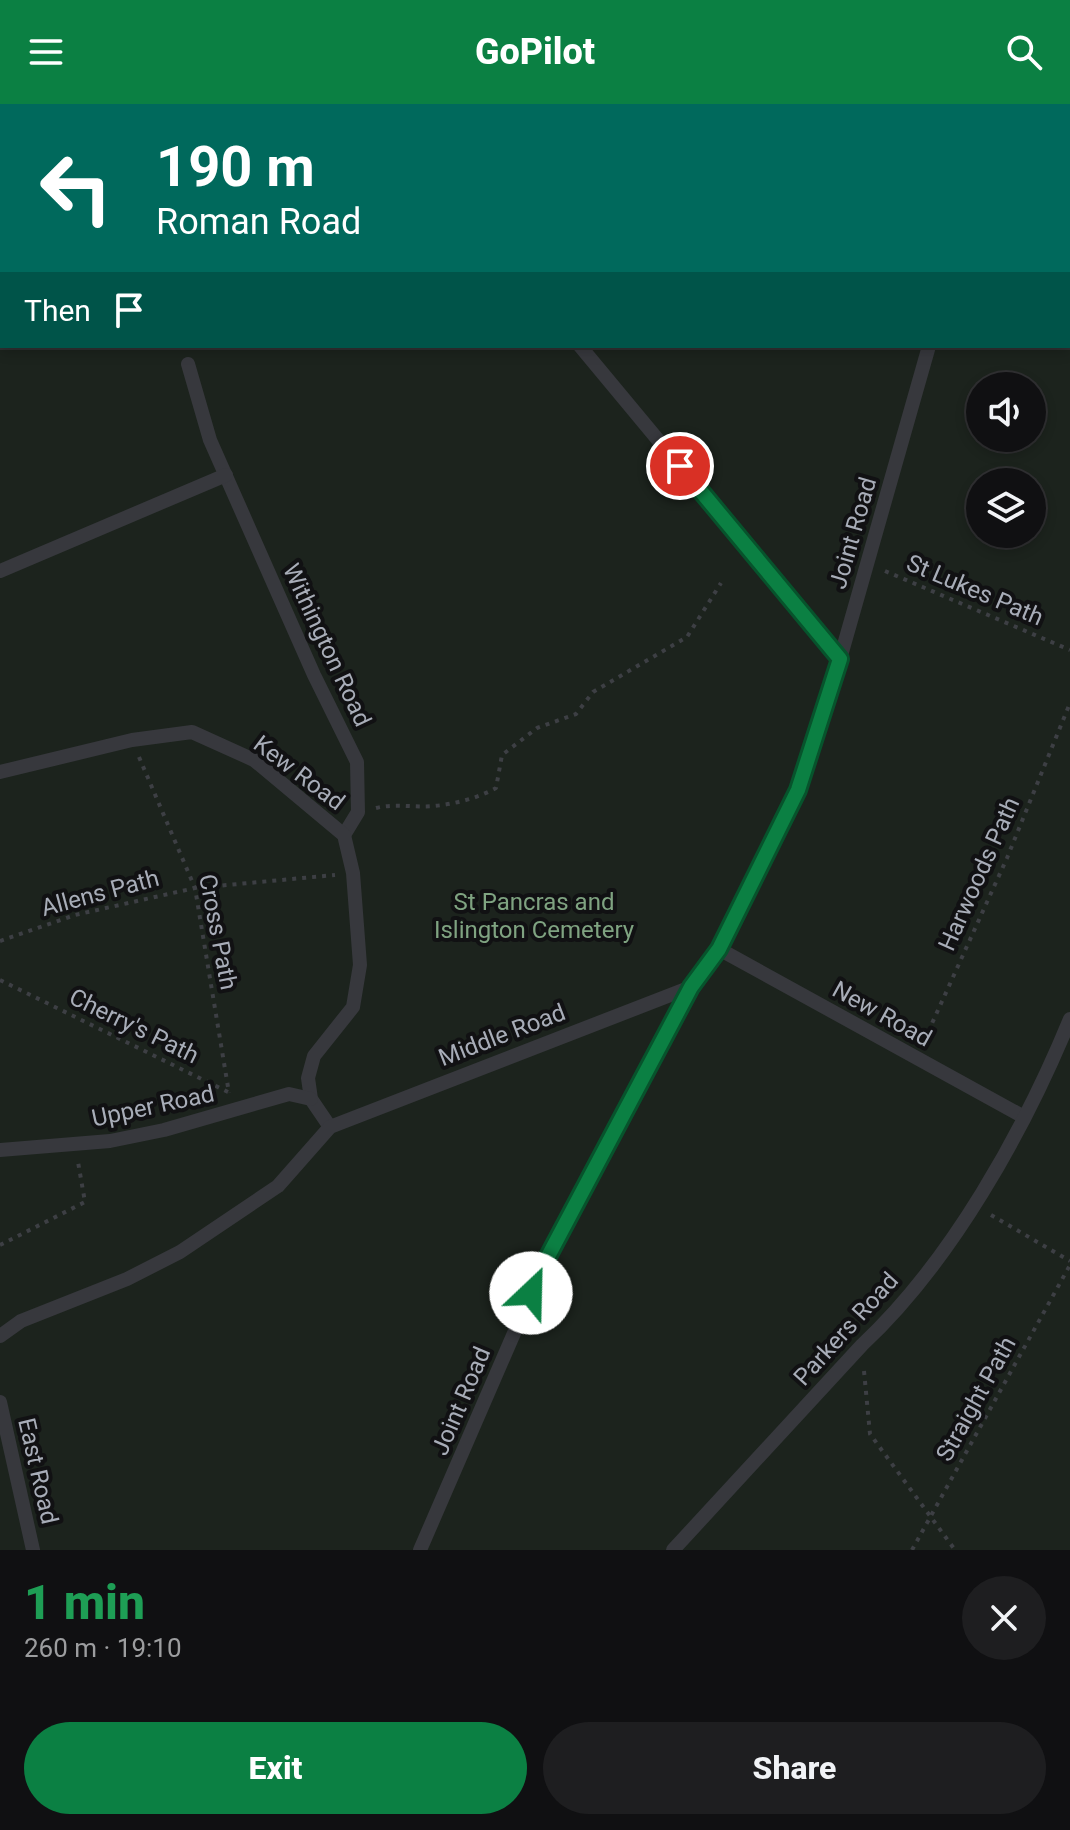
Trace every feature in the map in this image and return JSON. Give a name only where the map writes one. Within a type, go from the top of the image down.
[{"type":"lane","points":[[582,348],[840,659]]},
{"type":"lane","name":"Joint Road","points":[[420,1550],[544,1264],[691,987],[719,949],[798,790],[840,659],[928,348]]},
{"type":"lane","name":"Withington Road","points":[[188,364],[210,440],[314,675],[357,762],[358,812]]},
{"type":"lane","points":[[0,571],[226,475]]},
{"type":"lane","name":"Kew Road","points":[[1,772],[132,740],[192,732],[254,760],[344,835],[353,873],[360,965],[353,1007],[314,1056],[308,1078],[311,1099]]},
{"type":"lane","points":[[344,835],[358,812]]},
{"type":"lane","name":"New Road","points":[[719,949],[1024,1117]]},
{"type":"lane","name":"Middle Road","points":[[330,1127],[691,987]]},
{"type":"lane","name":"Parkers Road","points":[[673,1550],[862,1345],[892,1317],[975,1205],[1066,1035],[1070,1019]]},
{"type":"lane","name":"Upper Road","points":[[0,1150],[110,1141],[164,1130],[289,1094],[311,1099]]},
{"type":"lane","points":[[0,1336],[21,1321],[127,1279],[180,1252],[278,1186],[330,1127],[311,1099]]},
{"type":"lane","name":"East Road","points":[[0,1402],[33,1550]]},
{"type":"path","name":"St Lukes Path","points":[[866,563],[1070,650]]},
{"type":"path","points":[[358,812],[392,804],[433,806],[481,796],[496,788],[502,755],[537,728],[576,714],[593,692],[687,637],[721,583]]},
{"type":"path","name":"Harwoods Path","points":[[916,1058],[1007,858],[1070,703]]},
{"type":"path","name":"Cross Path","points":[[132,740],[195,888],[229,1093]]},
{"type":"path","name":"Allens Path","points":[[0,941],[75,915],[195,888],[353,873]]},
{"type":"path","name":"Cherry's Path","points":[[0,980],[229,1093],[251,1107]]},
{"type":"path","points":[[0,1245],[85,1202],[75,1144]]},
{"type":"path","points":[[975,1205],[1070,1263]]},
{"type":"path","name":"Straight Path","points":[[912,1550],[1070,1263]]},
{"type":"path","points":[[862,1345],[870,1434],[955,1550]]},
{"type":"green space","name":"St Pancras and Islington Cemetery","points":[[0,348],[1070,348],[1070,1550],[0,1550]]},
{"type":"route","points":[[531,1293],[691,987],[719,949],[798,790],[840,659],[680,466]]}]
